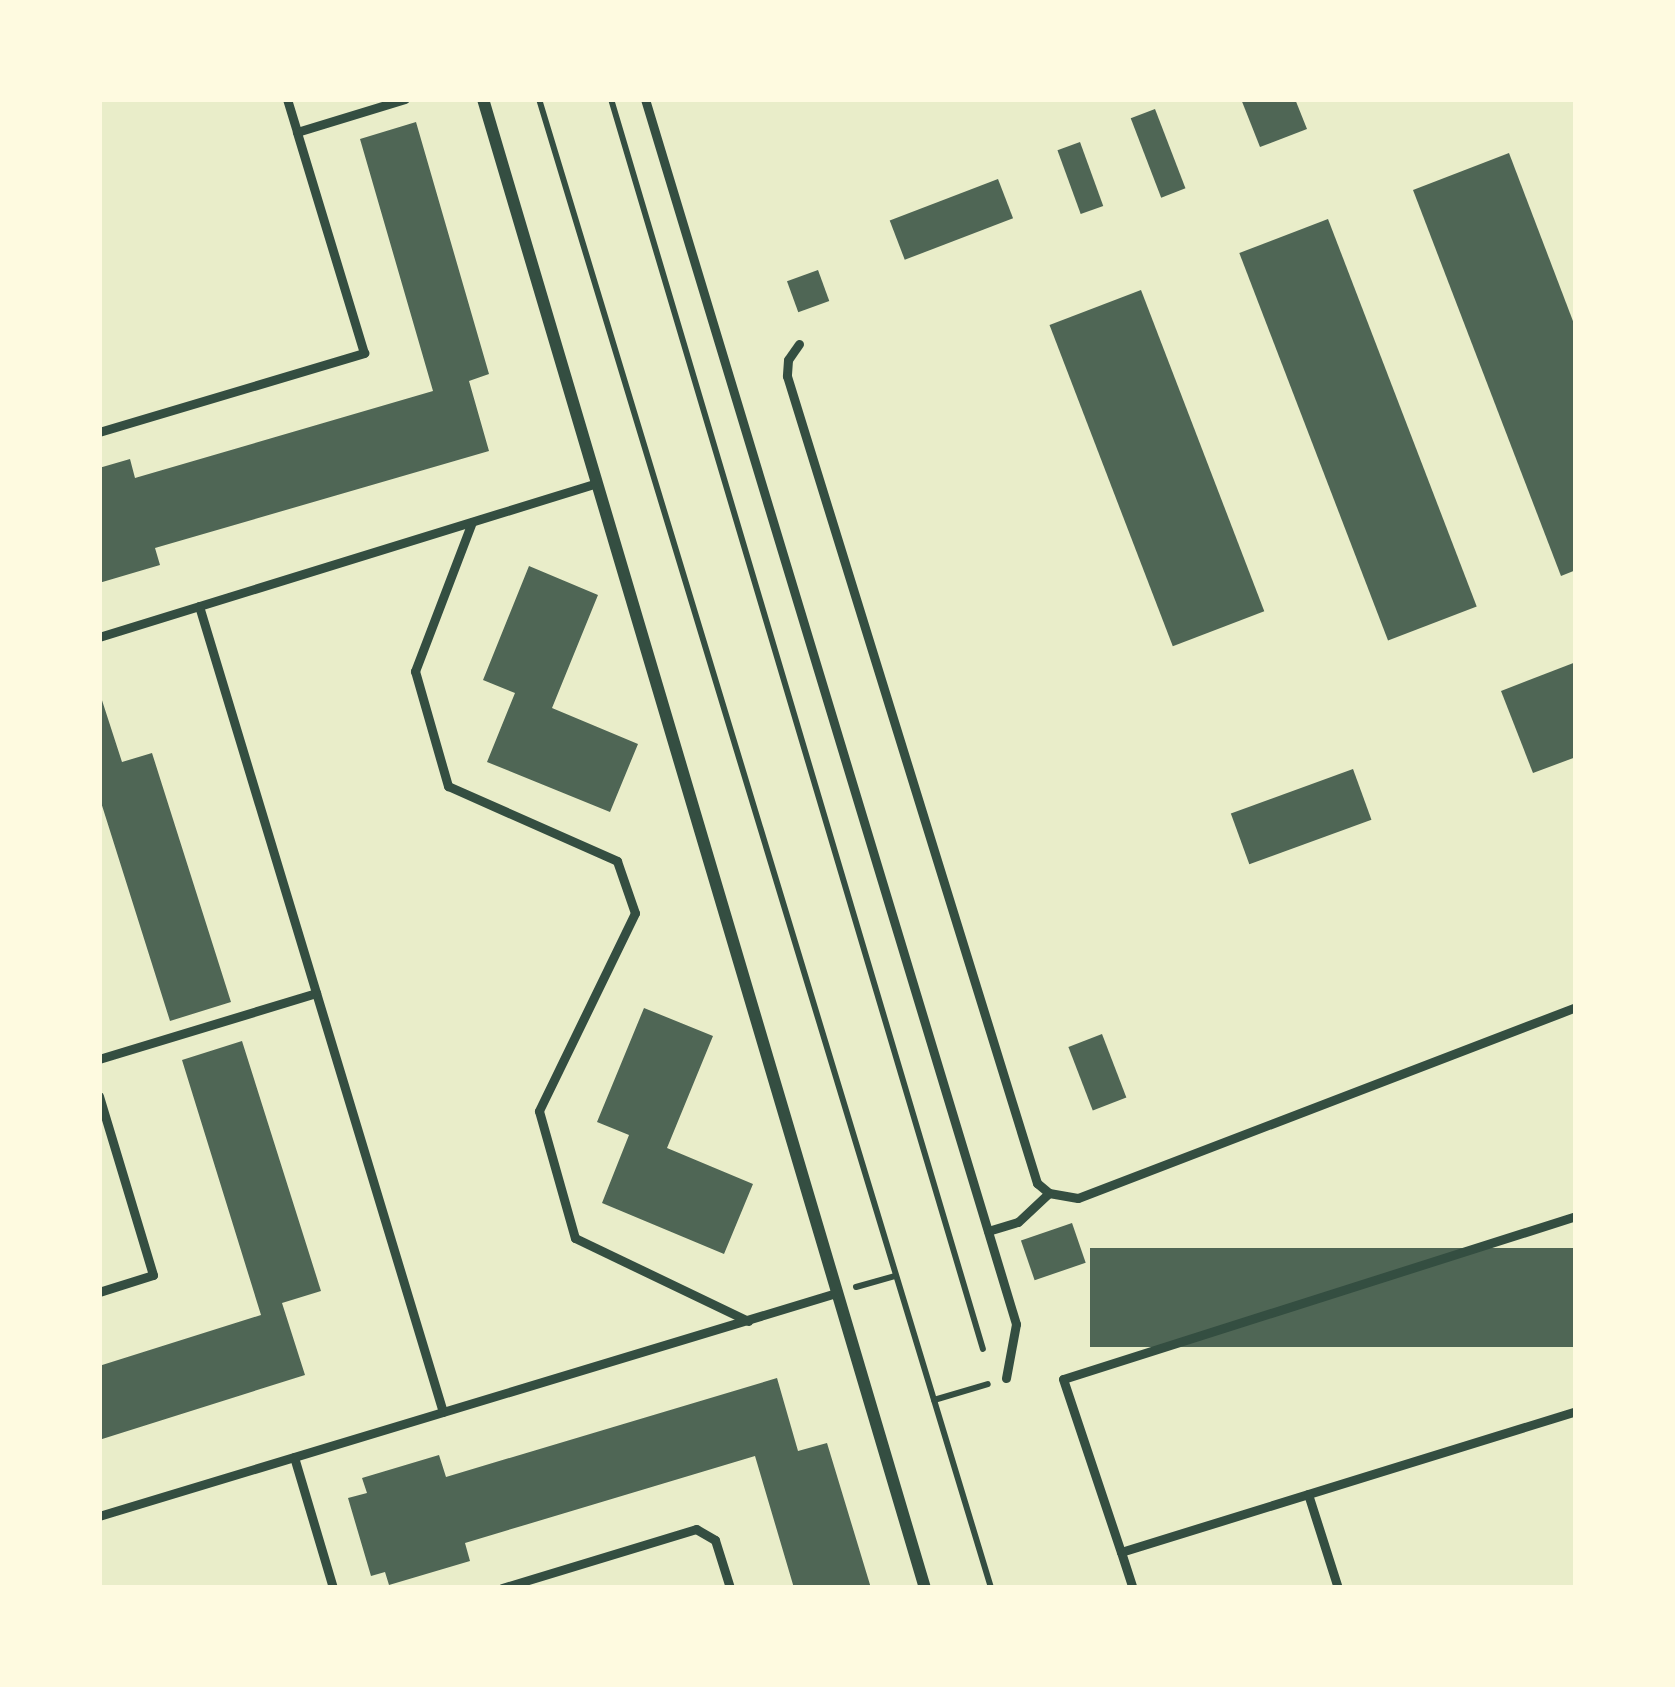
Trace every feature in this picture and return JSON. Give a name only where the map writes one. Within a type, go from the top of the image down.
[{"type":"street","points":[[483,99],[925,1588]]},
{"type":"lane","points":[[99,432],[364,353],[287,99]]},
{"type":"lane","points":[[297,131],[405,99]]},
{"type":"lane","points":[[645,99],[1016,1324],[1006,1378]]},
{"type":"lane","points":[[799,344],[788,360],[787,376],[1037,1183],[1049,1193],[1078,1198],[1576,1007]]},
{"type":"lane","points":[[99,637],[594,484]]},
{"type":"lane","points":[[472,522],[415,671],[448,786],[617,861],[635,914],[539,1111],[575,1238],[748,1321]]},
{"type":"lane","points":[[199,606],[443,1412]]},
{"type":"lane","points":[[99,1059],[316,993]]},
{"type":"lane","points":[[99,1096],[153,1275],[99,1292]]},
{"type":"lane","points":[[988,1231],[1018,1222],[1049,1193]]},
{"type":"lane","points":[[1132,1588],[1063,1379],[1576,1216]]},
{"type":"lane","points":[[99,1516],[836,1293]]},
{"type":"lane","points":[[1121,1552],[1576,1411]]},
{"type":"lane","points":[[294,1457],[333,1588]]},
{"type":"lane","points":[[1308,1494],[1338,1588]]},
{"type":"lane","points":[[502,1588],[696,1529],[715,1540],[730,1588]]},
{"type":"path","points":[[539,99],[991,1588]]},
{"type":"path","points":[[610,99],[983,1349]]},
{"type":"path","points":[[836,1293],[896,1275]]},
{"type":"path","points":[[934,1400],[1006,1378]]},
{"type":"building","points":[[1241,99],[1295,99],[1307,129],[1260,147]]},
{"type":"building","points":[[1155,109],[1185,188],[1161,198],[1131,118]]},
{"type":"building","points":[[416,122],[489,374],[469,381],[489,451],[155,548],[160,565],[99,583],[99,468],[130,459],[135,478],[433,391],[360,139]]},
{"type":"building","points":[[1080,142],[1103,206],[1081,214],[1057,150]]},
{"type":"building","points":[[1509,153],[1576,329],[1576,570],[1561,576],[1413,190]]},
{"type":"building","points":[[998,179],[1013,218],[905,260],[890,221]]},
{"type":"building","points":[[1328,219],[1477,606],[1388,640],[1239,253]]},
{"type":"building","points":[[818,270],[829,301],[798,312],[787,281]]},
{"type":"building","points":[[1141,290],[1264,611],[1173,646],[1050,325]]},
{"type":"building","points":[[529,566],[598,595],[552,708],[638,744],[610,812],[487,762],[515,693],[483,680]]},
{"type":"building","points":[[1576,662],[1576,757],[1533,773],[1501,691]]},
{"type":"building","points":[[99,691],[122,762],[152,753],[231,1002],[170,1021],[99,796]]},
{"type":"building","points":[[1353,769],[1371,820],[1249,864],[1231,813]]},
{"type":"building","points":[[644,1008],[713,1036],[667,1148],[753,1184],[724,1254],[602,1203],[629,1135],[597,1122]]},
{"type":"building","points":[[1102,1034],[1126,1097],[1093,1110],[1068,1047]]},
{"type":"building","points":[[242,1041],[321,1291],[282,1303],[305,1375],[99,1440],[99,1366],[261,1315],[182,1060]]},
{"type":"building","points":[[1072,1223],[1086,1263],[1035,1280],[1021,1241]]},
{"type":"building","points":[[1090,1248],[1576,1248],[1576,1347],[1090,1347]]},
{"type":"building","points":[[777,1378],[798,1451],[827,1443],[871,1588],[794,1588],[755,1456],[465,1543],[470,1561],[389,1585],[385,1572],[371,1576],[348,1498],[367,1493],[362,1478],[439,1455],[446,1477]]}]
